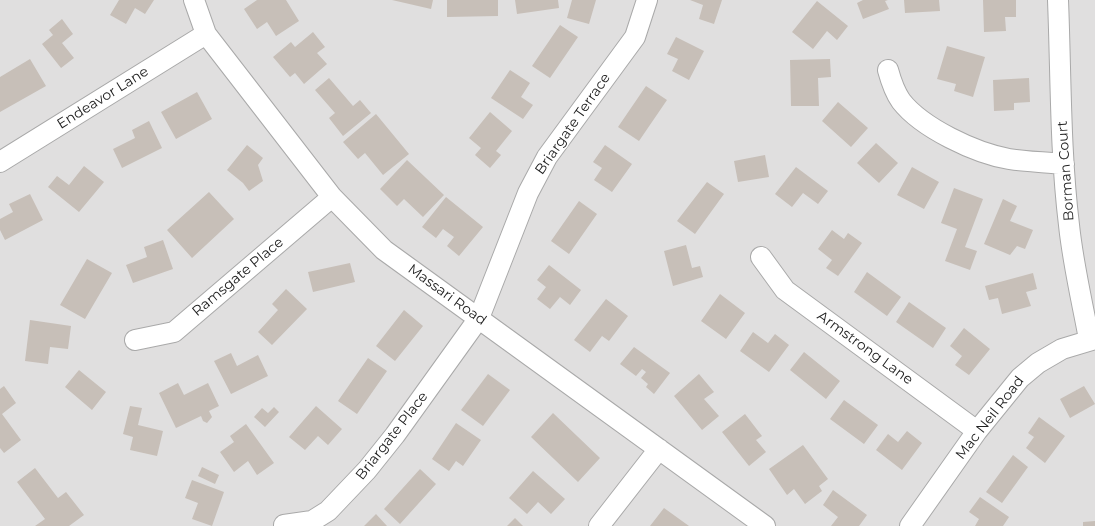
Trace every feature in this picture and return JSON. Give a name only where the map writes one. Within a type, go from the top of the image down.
[{"type":"street","name":"Massari Road","points":[[194,0],[206,34],[332,197],[384,250],[765,526]]},
{"type":"street","name":"Briargate Terrace","points":[[479,318],[528,193],[544,163],[635,37],[647,0]]},
{"type":"street","name":"Borman Court","points":[[1058,0],[1064,164],[1073,257],[1092,339]]},
{"type":"street","name":"Endeavor Lane","points":[[0,162],[206,34]]},
{"type":"street","points":[[888,70],[892,86],[901,101],[922,119],[944,134],[989,154],[1010,159],[1064,164]]},
{"type":"street","name":"Ramsgate Place","points":[[135,340],[174,332],[332,197]]},
{"type":"street","name":"Armstrong Lane","points":[[761,257],[785,290],[977,431]]},
{"type":"street","name":"Briargate Place","points":[[284,525],[312,521],[328,511],[366,470],[395,435],[479,318]]},
{"type":"street","name":"Mac Neil Road","points":[[910,526],[977,431],[1020,378],[1038,363],[1062,349],[1092,339]]},
{"type":"street","points":[[599,526],[659,449]]},
{"type":"shaded area","points":[[0,0],[1095,0],[1095,526],[0,526]]},
{"type":"building","points":[[119,0],[154,0],[145,14],[135,8],[126,24],[110,15]]},
{"type":"building","points":[[257,0],[286,0],[299,21],[276,36],[267,22],[257,29],[244,9]]},
{"type":"building","points":[[392,0],[433,0],[431,9]]},
{"type":"building","points":[[447,0],[498,0],[498,16],[447,17]]},
{"type":"building","points":[[515,0],[558,0],[559,8],[517,14]]},
{"type":"building","points":[[572,0],[596,0],[589,24],[567,18]]},
{"type":"building","points":[[690,0],[722,0],[714,24],[699,19],[703,5]]},
{"type":"building","points":[[863,0],[888,0],[885,1],[889,9],[863,19],[857,3]]},
{"type":"building","points":[[904,0],[939,0],[940,11],[905,13]]},
{"type":"building","points":[[983,0],[1016,0],[1016,17],[1005,17],[1006,31],[984,32]]},
{"type":"building","points":[[817,1],[848,26],[837,40],[827,31],[813,49],[792,32]]},
{"type":"building","points":[[62,19],[73,34],[62,43],[74,58],[61,68],[42,44],[53,35],[49,30]]},
{"type":"building","points":[[560,25],[578,37],[550,78],[532,66]]},
{"type":"building","points":[[313,32],[325,47],[317,53],[327,64],[304,84],[295,73],[290,77],[273,57],[291,42],[295,47]]},
{"type":"building","points":[[676,37],[704,51],[689,80],[672,71],[678,59],[667,54]]},
{"type":"building","points":[[947,46],[985,57],[973,97],[954,91],[956,84],[937,79]]},
{"type":"building","points":[[30,59],[46,86],[0,112],[0,77]]},
{"type":"building","points":[[830,59],[831,77],[818,78],[819,106],[791,106],[790,60]]},
{"type":"building","points":[[510,70],[530,83],[521,97],[533,105],[523,119],[491,98]]},
{"type":"building","points":[[329,78],[353,106],[360,100],[371,113],[343,136],[329,118],[335,113],[315,90]]},
{"type":"building","points":[[1029,78],[1030,102],[1014,103],[1014,110],[994,111],[993,80]]},
{"type":"building","points":[[646,86],[667,100],[639,141],[618,127]]},
{"type":"building","points":[[197,92],[212,119],[176,139],[161,112]]},
{"type":"building","points":[[838,102],[868,128],[851,147],[822,121]]},
{"type":"building","points":[[490,112],[512,131],[496,151],[501,155],[490,168],[475,155],[481,148],[469,138]]},
{"type":"building","points":[[376,114],[409,154],[383,175],[365,153],[358,159],[343,142]]},
{"type":"building","points":[[149,121],[162,148],[122,168],[113,149],[135,138],[132,130]]},
{"type":"building","points":[[876,143],[898,163],[879,183],[857,163]]},
{"type":"building","points":[[247,145],[263,158],[258,165],[263,181],[249,191],[243,183],[227,170]]},
{"type":"building","points":[[605,145],[632,164],[612,192],[594,180],[602,168],[593,162]]},
{"type":"building","points":[[765,155],[769,177],[738,182],[734,161]]},
{"type":"building","points":[[407,160],[444,195],[423,217],[404,199],[397,206],[380,189]]},
{"type":"building","points":[[84,166],[104,182],[79,212],[48,187],[57,176],[69,185]]},
{"type":"building","points":[[796,167],[828,191],[818,204],[803,193],[792,207],[775,194]]},
{"type":"building","points":[[912,167],[939,182],[924,209],[897,195]]},
{"type":"building","points":[[707,182],[724,194],[695,234],[677,221]]},
{"type":"building","points":[[954,188],[983,199],[965,247],[977,251],[970,270],[945,261],[957,229],[941,223]]},
{"type":"building","points":[[209,192],[234,219],[192,258],[167,230]]},
{"type":"building","points":[[30,194],[43,220],[5,240],[0,230],[0,219],[13,212],[9,204]]},
{"type":"building","points":[[446,197],[483,227],[459,256],[447,246],[454,237],[443,229],[436,238],[422,227]]},
{"type":"building","points":[[1003,199],[1017,206],[1010,221],[1033,230],[1025,249],[1017,246],[1010,255],[984,244]]},
{"type":"building","points":[[579,201],[597,214],[569,254],[551,241]]},
{"type":"building","points":[[832,230],[844,239],[848,233],[862,243],[838,276],[826,268],[832,260],[818,249]]},
{"type":"building","points":[[163,240],[173,269],[133,283],[126,265],[147,257],[144,247]]},
{"type":"building","points":[[686,245],[692,268],[700,266],[703,277],[673,286],[664,251]]},
{"type":"building","points":[[87,259],[112,273],[85,319],[60,305]]},
{"type":"building","points":[[350,263],[355,282],[313,292],[308,272]]},
{"type":"building","points":[[549,265],[581,290],[570,305],[560,297],[550,309],[537,299],[546,287],[537,280]]},
{"type":"building","points":[[867,272],[901,297],[887,316],[854,292]]},
{"type":"building","points":[[1033,273],[1037,289],[1026,292],[1031,306],[1002,314],[998,298],[989,300],[985,286]]},
{"type":"building","points":[[286,289],[307,309],[272,345],[258,332],[278,310],[272,304]]},
{"type":"building","points":[[720,294],[745,313],[726,339],[701,321]]},
{"type":"building","points":[[606,299],[628,316],[609,341],[602,336],[590,352],[574,340]]},
{"type":"building","points":[[909,302],[946,328],[933,348],[896,322]]},
{"type":"building","points":[[404,310],[423,326],[395,361],[376,346]]},
{"type":"building","points":[[30,320],[71,326],[68,349],[50,347],[48,364],[25,361]]},
{"type":"building","points":[[964,328],[990,349],[969,375],[955,365],[962,356],[950,346]]},
{"type":"building","points":[[753,332],[768,343],[775,334],[789,345],[769,372],[740,351]]},
{"type":"building","points":[[634,347],[670,373],[654,394],[646,387],[648,384],[641,378],[646,372],[642,369],[636,376],[620,364]]},
{"type":"building","points":[[804,352],[840,381],[826,399],[790,370]]},
{"type":"building","points":[[231,353],[237,366],[258,355],[268,376],[231,394],[214,361]]},
{"type":"building","points":[[368,358],[387,371],[357,414],[338,401]]},
{"type":"building","points":[[79,370],[106,392],[92,410],[65,387]]},
{"type":"building","points":[[488,374],[510,390],[483,426],[461,410]]},
{"type":"building","points":[[699,374],[714,392],[704,399],[719,416],[702,430],[674,396]]},
{"type":"building","points":[[178,383],[184,395],[208,383],[219,406],[209,411],[212,417],[207,423],[203,421],[201,416],[176,428],[159,393]]},
{"type":"building","points":[[4,386],[16,403],[2,414],[21,440],[4,453],[0,448],[0,389]]},
{"type":"building","points":[[1084,386],[1095,404],[1070,418],[1060,399]]},
{"type":"building","points":[[844,400],[878,425],[864,444],[830,419]]},
{"type":"building","points":[[130,406],[142,408],[138,425],[163,431],[157,456],[130,450],[133,437],[123,434]]},
{"type":"building","points":[[316,406],[342,429],[328,445],[318,436],[305,450],[289,437]]},
{"type":"building","points":[[274,407],[279,412],[265,427],[254,417],[262,408],[268,413]]},
{"type":"building","points":[[553,413],[600,458],[578,482],[531,437]]},
{"type":"building","points":[[745,414],[762,436],[756,440],[766,452],[749,466],[722,432]]},
{"type":"building","points":[[1039,417],[1065,436],[1045,463],[1026,448],[1034,437],[1028,433]]},
{"type":"building","points":[[456,423],[481,440],[463,466],[456,461],[449,471],[432,459]]},
{"type":"building","points":[[246,424],[274,463],[257,475],[248,461],[234,472],[220,452],[234,442],[230,436]]},
{"type":"building","points":[[907,431],[922,443],[902,470],[876,450],[888,434],[898,442]]},
{"type":"building","points":[[803,445],[828,479],[819,486],[822,491],[805,504],[794,489],[787,495],[769,469]]},
{"type":"building","points":[[1013,455],[1028,467],[1002,503],[986,492]]},
{"type":"building","points":[[202,467],[219,475],[215,484],[198,476]]},
{"type":"building","points":[[35,468],[58,498],[66,492],[84,515],[69,526],[35,526],[45,519],[17,482]]},
{"type":"building","points":[[420,469],[436,484],[400,524],[384,509]]},
{"type":"building","points":[[533,471],[565,499],[551,514],[538,502],[527,514],[509,498]]},
{"type":"building","points":[[192,480],[224,492],[212,526],[192,519],[198,503],[185,498]]},
{"type":"building","points":[[833,490],[867,515],[859,526],[831,526],[838,517],[823,505]]},
{"type":"building","points":[[980,497],[1009,517],[1003,526],[975,526],[979,519],[969,512]]},
{"type":"building","points":[[664,508],[689,526],[650,526]]},
{"type":"building","points":[[376,514],[387,526],[364,526]]},
{"type":"building","points":[[515,518],[523,526],[507,526]]},
{"type":"building","points":[[1095,521],[1095,526],[1083,526],[1083,522]]}]
